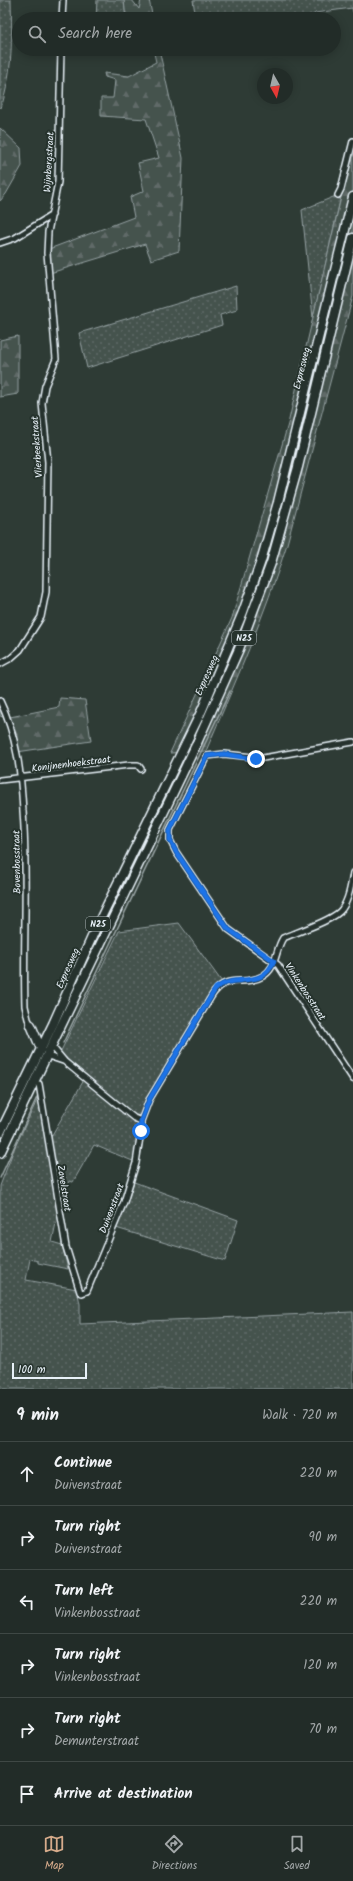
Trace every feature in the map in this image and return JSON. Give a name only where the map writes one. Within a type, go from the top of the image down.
[{"type":"highway","name":"Expresweg","points":[[0,1133],[51,1028],[96,928],[202,710],[243,612],[261,561],[278,502],[353,197]]},
{"type":"highway","name":"Expresweg","points":[[0,1153],[51,1052],[196,745],[225,682],[255,610],[271,563],[290,497],[353,238]]},
{"type":"highway","points":[[31,1024],[42,1031],[51,1028]]},
{"type":"highway","points":[[31,1024],[41,1049]]},
{"type":"street","points":[[62,12],[63,0]]},
{"type":"street","name":"Wijnbergstraat","points":[[52,216],[58,182],[60,56]]},
{"type":"street","points":[[338,195],[341,189],[353,141]]},
{"type":"street","points":[[0,243],[15,238],[52,216]]},
{"type":"street","name":"Vlierbeekstraat","points":[[0,664],[11,658],[20,650],[41,617],[46,592],[48,462],[42,403],[45,386],[56,358],[47,252],[52,216]]},
{"type":"street","name":"Bovenbosstraat","points":[[0,701],[9,719],[17,752],[21,778],[25,837],[25,1006],[28,1019],[31,1024]]},
{"type":"street","name":"Vinkenbosstraat","points":[[353,742],[263,758],[224,754],[207,756],[170,830],[170,840],[176,852],[225,926],[234,935],[274,961],[353,1079]]},
{"type":"street","name":"Konijnenhoekstraat","points":[[0,780],[129,765],[138,765],[141,769]]},
{"type":"street","name":"Duivenstraat","points":[[80,1292],[87,1291],[124,1202],[136,1163],[141,1121],[149,1100],[216,988],[226,982],[252,980],[263,976],[271,968],[283,938],[330,919],[340,912],[346,901],[353,873]]},
{"type":"street","points":[[51,1052],[66,1062],[134,1118],[141,1121]]},
{"type":"street","name":"Zavelstraat","points":[[39,1084],[66,1247],[80,1292]]},
{"type":"green space","points":[[0,0],[11,0],[12,28],[10,67],[1,108],[0,107]]},
{"type":"green space","points":[[97,0],[124,0],[125,12],[96,12]]},
{"type":"green space","points":[[124,0],[132,0],[139,9],[141,0],[149,0],[152,12],[125,12]]},
{"type":"green space","points":[[193,0],[353,0],[353,12],[352,8],[322,12],[195,12]]},
{"type":"green space","points":[[155,56],[161,56],[183,158],[179,251],[151,260],[145,244],[50,273],[49,249],[134,217],[130,197],[144,191],[138,163],[159,158],[146,119],[101,116],[101,98],[113,98],[115,80],[105,77],[104,73],[129,76],[156,62]]},
{"type":"green space","points":[[0,128],[21,148],[22,166],[6,194],[0,201]]},
{"type":"green space","points":[[353,146],[353,296],[287,544],[259,623],[206,751],[170,753],[232,618],[288,424]]},
{"type":"green space","points":[[338,195],[341,196],[313,318],[302,210]]},
{"type":"green space","points":[[236,286],[237,310],[220,315],[222,325],[87,368],[79,333]]},
{"type":"green space","points":[[18,336],[18,394],[0,397],[0,340]]},
{"type":"green space","points":[[60,698],[85,700],[91,741],[17,752],[11,729],[8,729],[3,717],[0,716],[0,700],[10,717],[59,707]]},
{"type":"green space","points":[[179,923],[222,982],[213,990],[153,1091],[141,1115],[136,1116],[60,1053],[119,931]]},
{"type":"green space","points":[[84,1080],[138,1125],[135,1162],[94,1145],[73,1182],[69,1181],[60,1204],[52,1242],[62,1245],[68,1269],[38,1263],[38,1261],[30,1259],[26,1280],[77,1289],[80,1304],[80,1324],[353,1312],[353,1389],[0,1389],[0,1186],[14,1149],[39,1096],[49,1140]]},
{"type":"green space","points":[[134,1182],[238,1220],[225,1261],[116,1228]]},
{"type":"waterway","points":[[63,1043],[230,691]]},
{"type":"waterway","points":[[0,1178],[38,1095]]},
{"type":"route","points":[[141,1131],[141,1121],[149,1100],[190,1034],[216,988],[226,982],[252,980],[263,976],[271,968],[274,961],[234,935],[222,923],[176,852],[170,840],[170,830],[207,756],[224,754],[256,759]]}]
